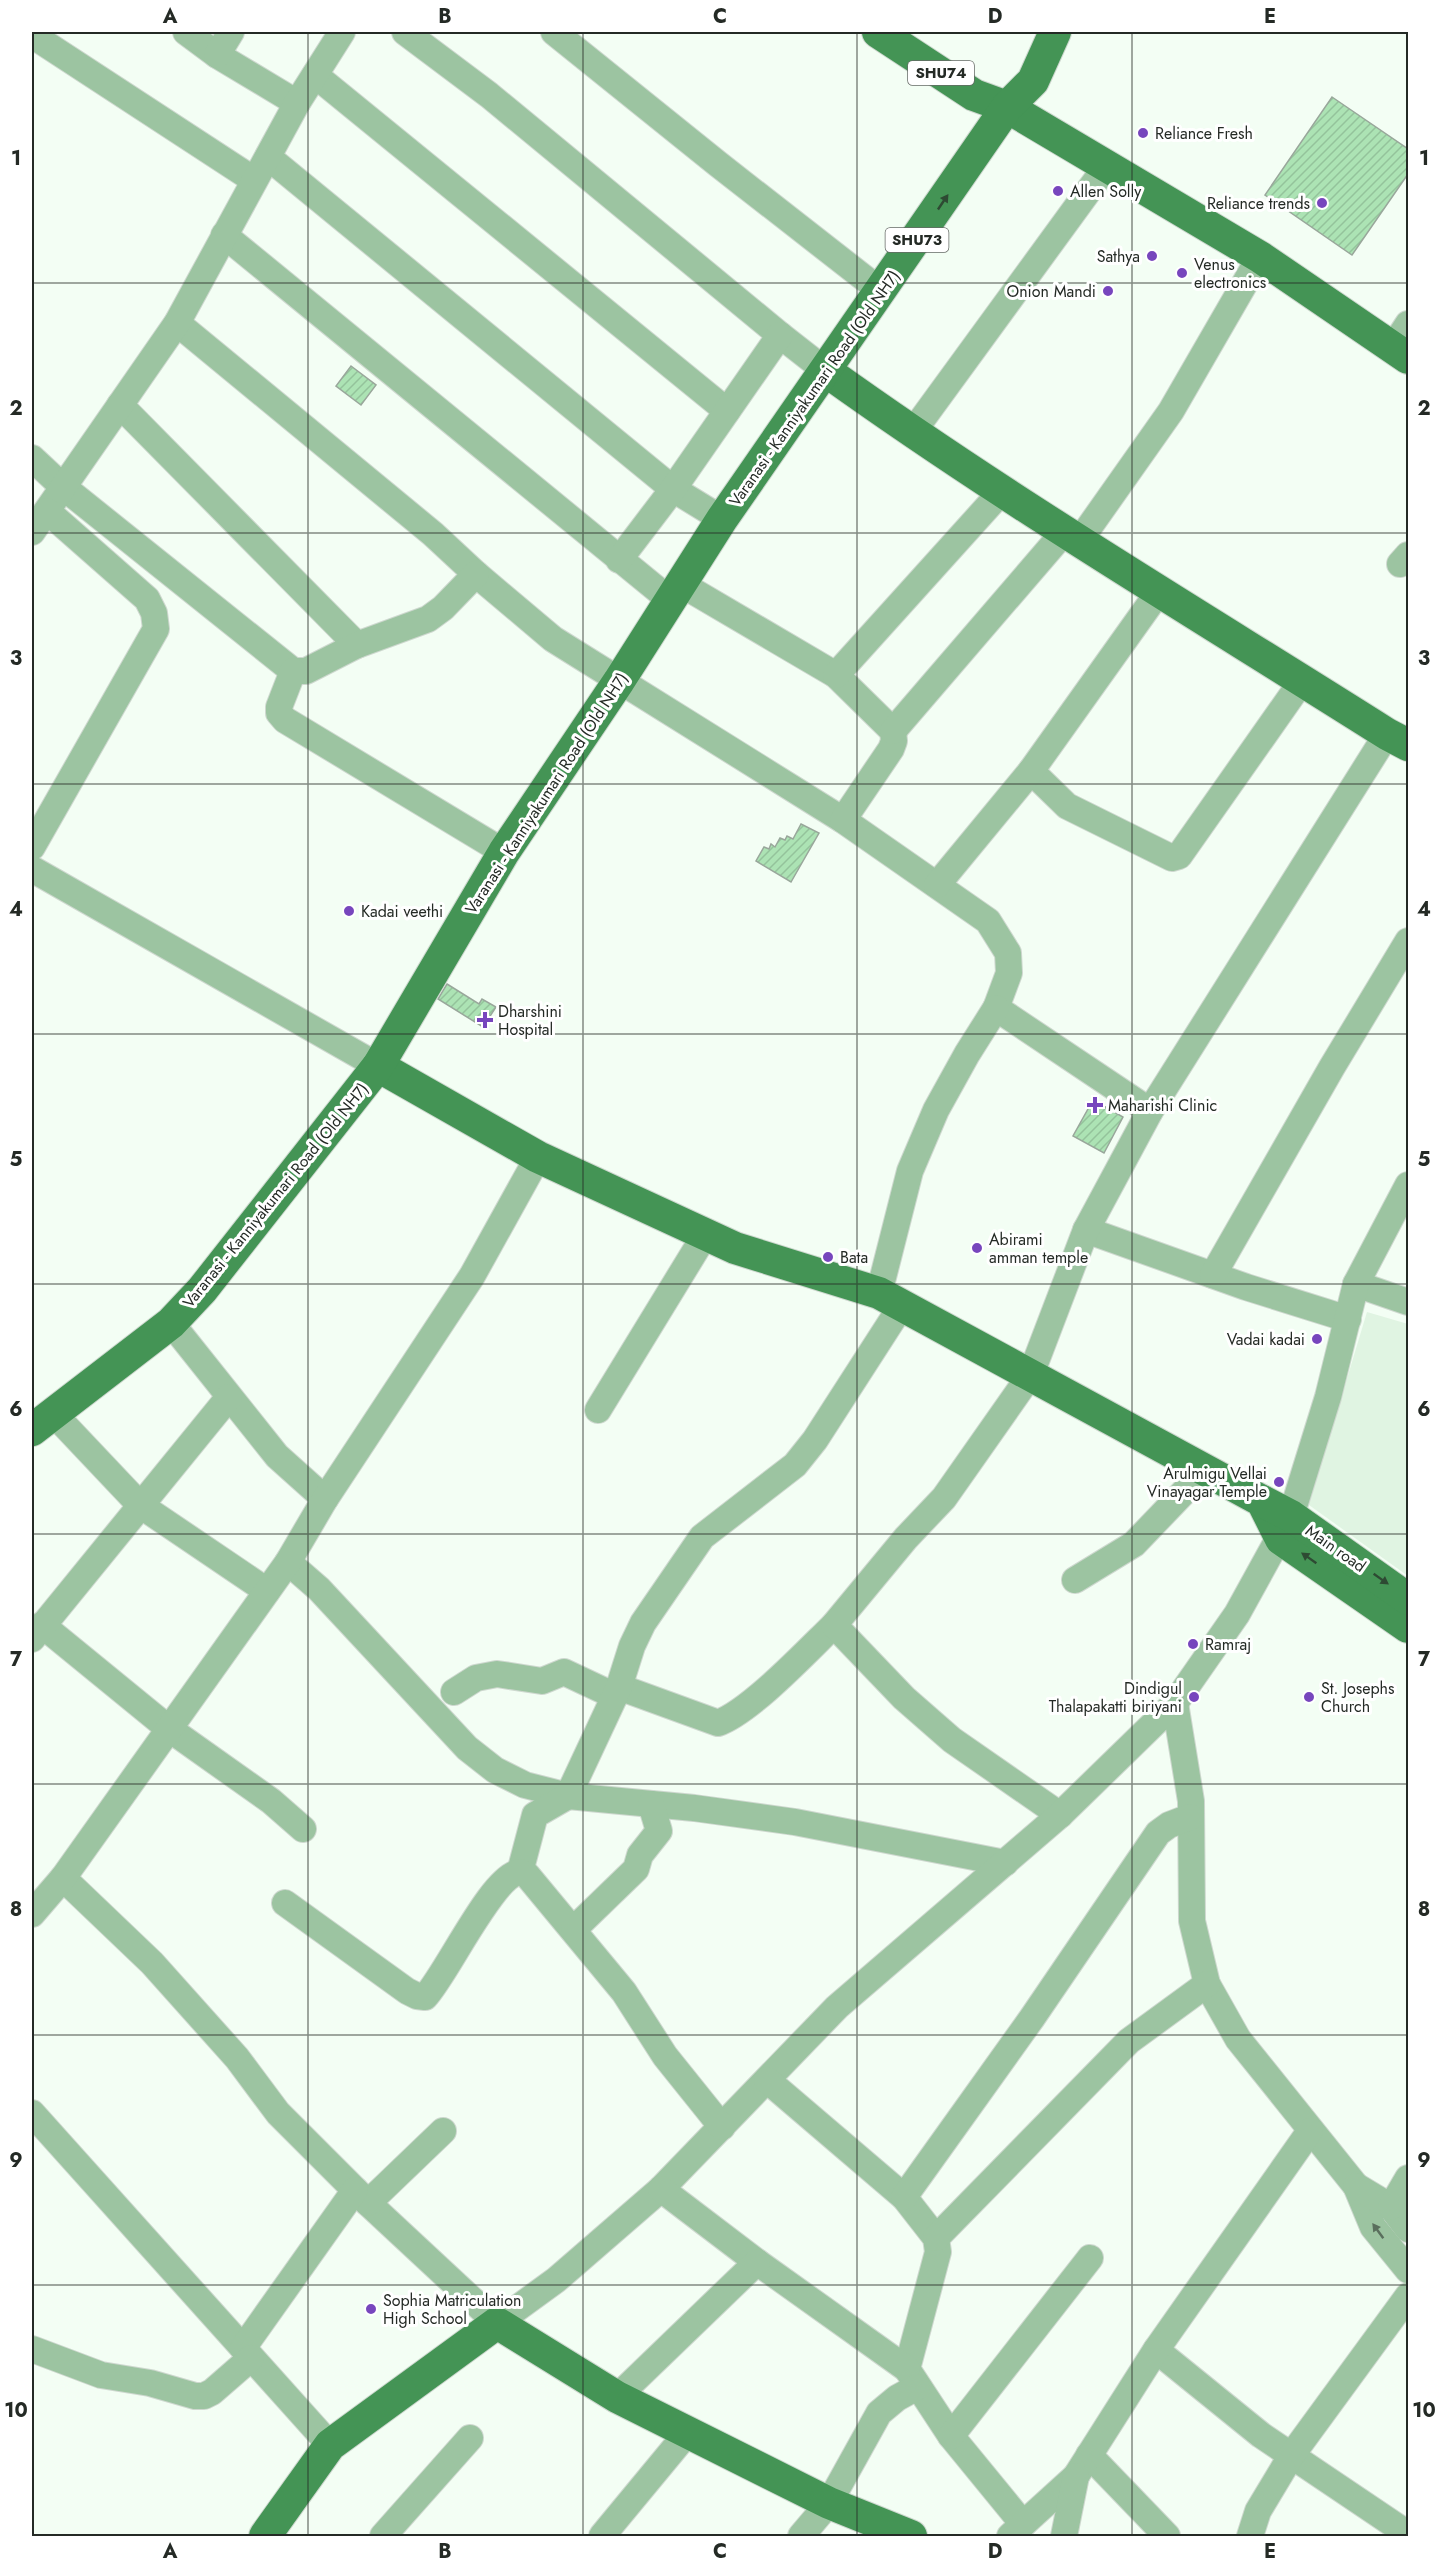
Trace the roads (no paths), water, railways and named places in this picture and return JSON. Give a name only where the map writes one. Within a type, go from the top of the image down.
[{"type":"main road","name":"SHU74","points":[[878,32],[974,94],[1007,107]]},
{"type":"main road","name":"SHU74","points":[[907,32],[978,78],[1007,107]]},
{"type":"main road","name":"Varanasi - Kanniyakumari Road (Old NH7)","points":[[1007,107],[1037,32]]},
{"type":"main road","name":"Varanasi - Kanniyakumari Road (Old NH7)","points":[[42,1422],[171,1323],[202,1290],[378,1066],[504,852],[619,681],[722,519],[882,292],[1007,107],[1033,81],[1055,32]]},
{"type":"main road","points":[[1007,107],[1403,343]]},
{"type":"main road","points":[[826,371],[912,433],[1398,740]]},
{"type":"main road","points":[[378,1066],[538,1157],[735,1248],[890,1299],[1262,1501],[1286,1527]]},
{"type":"main road","name":"Main road","points":[[1286,1527],[1408,1599]]},
{"type":"main road","name":"Main road","points":[[1286,1527],[1408,1628]]},
{"type":"main road","points":[[268,2535],[330,2445],[497,2324],[617,2397],[829,2503],[911,2536]]},
{"type":"street","points":[[186,32],[217,55],[297,103]]},
{"type":"street","points":[[217,55],[231,32]]},
{"type":"street","points":[[32,532],[177,323],[297,103],[342,32]]},
{"type":"street","points":[[405,32],[489,95],[826,371]]},
{"type":"street","points":[[554,32],[882,292]]},
{"type":"street","points":[[41,36],[254,180]]},
{"type":"street","points":[[315,75],[727,411]]},
{"type":"street","points":[[268,157],[673,489],[722,519]]},
{"type":"street","points":[[912,433],[1106,167]]},
{"type":"street","points":[[224,235],[619,560],[675,592],[836,675],[892,731],[894,741],[891,749],[843,820]]},
{"type":"street","points":[[892,731],[1073,536],[1171,411],[1260,257]]},
{"type":"street","points":[[177,323],[433,534],[476,574],[554,639],[843,820],[937,885],[988,921],[1008,953],[1009,973],[996,1008],[936,1110],[910,1171],[890,1299],[815,1440],[795,1465],[702,1537],[643,1623],[632,1646],[617,1692],[568,1796],[535,1815],[520,1872]]},
{"type":"street","points":[[619,560],[673,489],[780,335]]},
{"type":"street","points":[[120,405],[357,645]]},
{"type":"street","points":[[32,458],[62,486],[293,670],[306,670],[357,645],[428,619],[443,608],[476,574]]},
{"type":"street","points":[[836,675],[1002,491]]},
{"type":"street","points":[[32,847],[156,629],[154,613],[147,599],[46,511]]},
{"type":"street","points":[[937,885],[1031,771],[1160,591]]},
{"type":"street","points":[[293,670],[279,707],[279,713],[285,720],[504,852]]},
{"type":"street","points":[[1031,771],[1067,806],[1172,858],[1179,856],[1302,681]]},
{"type":"street","points":[[454,1692],[476,1678],[497,1674],[542,1681],[564,1672],[617,1692],[718,1723],[730,1719],[782,1675],[834,1625],[906,1538],[944,1498],[1031,1374],[1086,1230],[1150,1111],[1398,740]]},
{"type":"street","points":[[32,869],[378,1066]]},
{"type":"street","points":[[1213,1275],[1332,1067],[1408,941]]},
{"type":"street","points":[[996,1008],[1150,1111]]},
{"type":"street","points":[[32,1914],[63,1878],[288,1562],[325,1499],[472,1276],[538,1157]]},
{"type":"street","points":[[63,1878],[152,1964],[237,2058],[278,2113],[361,2197],[497,2324],[556,2280],[662,2189],[837,2007],[1060,1815],[1175,1703],[1237,1614],[1286,1527],[1328,1397],[1356,1284],[1408,1185]]},
{"type":"street","points":[[1086,1230],[1348,1319]]},
{"type":"street","points":[[598,1410],[705,1234]]},
{"type":"street","points":[[1356,1284],[1408,1302]]},
{"type":"street","points":[[171,1323],[277,1456],[325,1499]]},
{"type":"street","points":[[229,1397],[37,1632],[271,1800],[303,1829]]},
{"type":"street","points":[[42,1422],[140,1505],[267,1591]]},
{"type":"street","points":[[1075,1580],[1134,1544],[1205,1470]]},
{"type":"street","points":[[288,1562],[319,1588],[467,1748],[495,1770],[525,1785],[568,1796],[795,1822],[1005,1863]]},
{"type":"street","points":[[834,1625],[904,1698],[952,1740],[1060,1815]]},
{"type":"street","points":[[1175,1703],[1191,1800],[1192,1921],[1207,1984],[1238,2039],[1356,2186],[1373,2227],[1408,2270]]},
{"type":"street","points":[[574,1929],[636,1869],[640,1855],[659,1831],[651,1804]]},
{"type":"street","points":[[904,2197],[1032,2018],[1158,1833],[1169,1825],[1190,1817]]},
{"type":"street","points":[[285,1903],[407,1991],[425,1997],[466,1932],[507,1877],[520,1872]]},
{"type":"street","points":[[520,1872],[534,1882],[624,1992],[665,2056],[722,2127]]},
{"type":"street","points":[[936,2238],[1129,2041],[1207,1984]]},
{"type":"street","points":[[767,2080],[904,2197],[936,2238],[938,2252],[912,2378],[897,2398],[879,2413],[829,2503],[801,2536]]},
{"type":"street","points":[[32,2113],[330,2445]]},
{"type":"street","points":[[32,2349],[86,2371],[150,2383],[195,2396],[204,2396],[212,2392],[247,2353],[361,2197],[443,2131]]},
{"type":"street","points":[[662,2189],[912,2378],[1017,2530],[1076,2476],[1156,2350],[1310,2131]]},
{"type":"street","points":[[1391,2207],[1408,2178]]},
{"type":"street","points":[[1356,2186],[1391,2207],[1408,2229]]},
{"type":"street","points":[[951,2436],[1090,2258]]},
{"type":"street","points":[[617,2397],[757,2262]]},
{"type":"street","points":[[1250,2536],[1258,2511],[1291,2456],[1408,2296]]},
{"type":"street","points":[[1156,2350],[1261,2435],[1408,2534]]},
{"type":"street","points":[[602,2536],[688,2432]]},
{"type":"street","points":[[383,2536],[470,2439]]},
{"type":"street","points":[[1089,2455],[1167,2536]]},
{"type":"street","points":[[1064,2536],[1076,2476]]},
{"type":"place","name":"Reliance Fresh","points":[[1143,133]]},
{"type":"place","name":"Allen Solly","points":[[1058,191]]},
{"type":"place","name":"Reliance trends","points":[[1322,203]]},
{"type":"place","name":"Sathya","points":[[1152,256]]},
{"type":"place","name":"Venus electronics","points":[[1182,273]]},
{"type":"place","name":"Onion Mandi","points":[[1108,291]]},
{"type":"place","name":"Kadai veethi","points":[[349,911]]},
{"type":"place","name":"Dharshini Hospital","points":[[485,1020]]},
{"type":"place","name":"Maharishi Clinic","points":[[1095,1105]]},
{"type":"place","name":"Abirami amman temple","points":[[977,1248]]},
{"type":"place","name":"Bata","points":[[828,1257]]},
{"type":"place","name":"Vadai kadai","points":[[1317,1339]]},
{"type":"place","name":"Arulmigu Vellai Vinayagar Temple","points":[[1279,1482]]},
{"type":"place","name":"Ramraj","points":[[1193,1644]]},
{"type":"place","name":"Dindigul Thalapakatti biriyani","points":[[1194,1697]]},
{"type":"place","name":"St. Josephs Church","points":[[1309,1697]]},
{"type":"place","name":"Sophia Matriculation High School","points":[[371,2309]]}]
